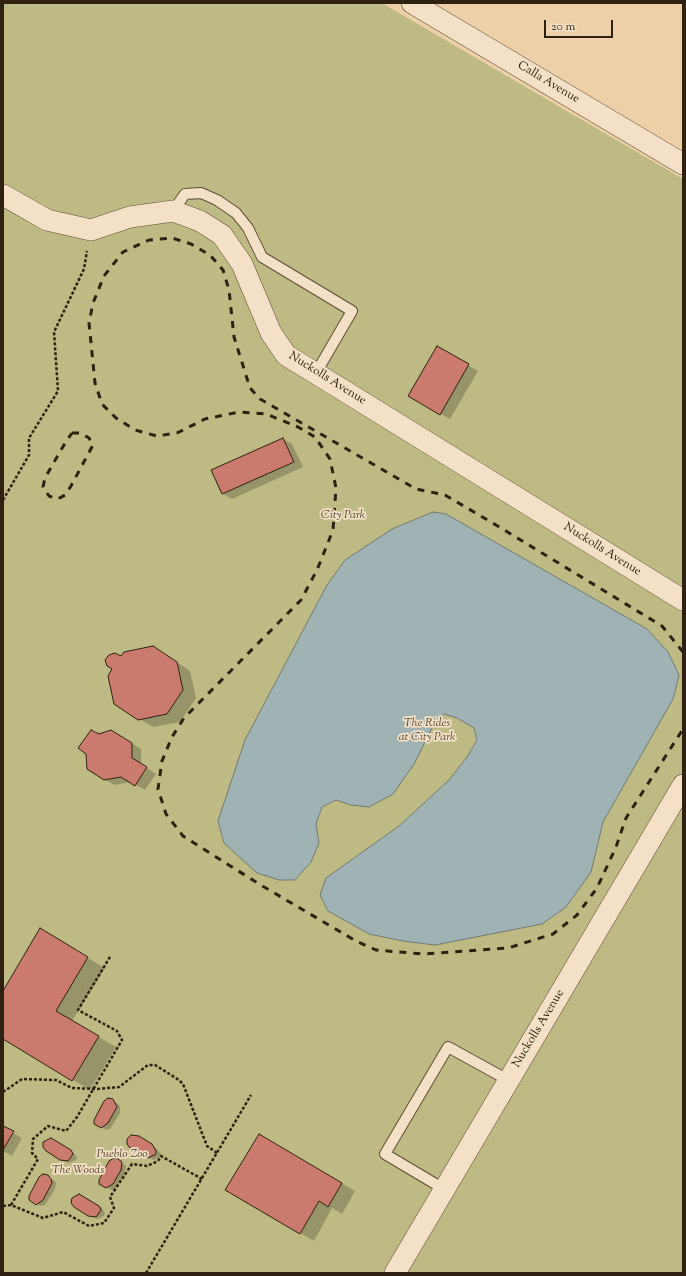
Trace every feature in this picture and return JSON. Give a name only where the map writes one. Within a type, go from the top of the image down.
[{"type":"street","name":"Calla Avenue","points":[[412,3],[683,164]]},
{"type":"street","points":[[3,195],[47,220],[92,230]]},
{"type":"street","name":"Nuckolls Avenue","points":[[92,230],[130,217],[173,211],[200,221],[222,235],[242,264],[271,333],[286,355],[683,600]]},
{"type":"street","name":"Nuckolls Avenue","points":[[395,1273],[683,785]]},
{"type":"lane","points":[[173,211],[185,194],[200,193],[217,200],[236,213],[248,228],[262,257],[352,311],[316,373]]},
{"type":"lane","points":[[444,1189],[385,1154],[448,1047],[508,1080]]},
{"type":"path","points":[[3,500],[29,454],[29,438],[58,391],[54,332],[84,269],[92,230]]},
{"type":"path","points":[[11,1205],[38,1159],[32,1153],[33,1139],[48,1126],[66,1131],[77,1117],[122,1040],[118,1031],[78,1010],[110,958]]},
{"type":"path","points":[[3,1092],[22,1079],[56,1080],[72,1088],[92,1089],[119,1087],[148,1065],[155,1066],[179,1080],[183,1084],[207,1146],[216,1154]]},
{"type":"path","points":[[146,1273],[251,1095]]},
{"type":"path","points":[[3,1206],[11,1205],[43,1218],[63,1212],[89,1226],[104,1223],[114,1208],[110,1197],[132,1164],[147,1166],[158,1161],[161,1156],[202,1179]]},
{"type":"green space","name":"City Park","points":[[3,3],[382,3],[683,179],[683,1273],[3,1273]]},
{"type":"shaded area","points":[[433,512],[446,514],[647,629],[668,652],[679,675],[673,699],[603,822],[591,872],[566,907],[542,924],[435,945],[403,941],[369,934],[328,911],[320,895],[326,878],[399,826],[449,780],[467,757],[477,740],[474,728],[457,718],[444,714],[435,722],[414,764],[393,794],[369,807],[351,805],[336,800],[322,807],[316,824],[319,843],[311,862],[295,880],[279,880],[257,873],[224,843],[218,821],[245,740],[327,585],[345,560],[392,529]]},
{"type":"building","points":[[437,346],[469,364],[440,415],[408,396]]},
{"type":"building","points":[[283,438],[294,462],[222,494],[211,470]]},
{"type":"building","points":[[153,646],[177,662],[183,690],[167,714],[138,720],[114,704],[108,676],[112,669],[107,666],[105,660],[109,655],[115,653],[121,656],[124,652]]},
{"type":"building","points":[[91,730],[99,734],[111,730],[132,743],[132,758],[147,767],[135,786],[121,777],[104,780],[87,769],[86,754],[78,748]]},
{"type":"building","points":[[40,928],[88,957],[56,1011],[99,1036],[72,1081],[3,1039],[3,991]]},
{"type":"building","points":[[108,1098],[113,1099],[117,1107],[108,1123],[101,1128],[94,1124],[94,1120],[104,1101]]},
{"type":"building","points":[[3,1126],[14,1131],[3,1150]]},
{"type":"building","points":[[259,1134],[342,1183],[328,1207],[319,1201],[300,1234],[225,1190]]},
{"type":"building","points":[[131,1135],[139,1136],[152,1144],[156,1154],[148,1158],[130,1148],[127,1144],[127,1139]]},
{"type":"building","points":[[51,1138],[71,1150],[73,1154],[68,1161],[60,1160],[46,1151],[43,1147],[43,1142]]},
{"type":"building","points":[[114,1158],[122,1162],[121,1170],[113,1184],[106,1188],[99,1184],[99,1180],[109,1161]]},
{"type":"building","points":[[43,1174],[48,1175],[52,1183],[43,1200],[36,1205],[29,1200],[29,1196],[39,1177]]},
{"type":"building","points":[[79,1194],[99,1206],[101,1210],[96,1217],[88,1216],[74,1207],[71,1203],[72,1198]]},
{"type":"railway","points":[[683,652],[662,626],[496,525],[445,495],[416,489],[260,399],[250,388],[234,337],[229,290],[223,270],[210,255],[191,244],[172,238],[149,240],[123,252],[104,276],[93,303],[89,323],[95,383],[102,404],[116,418],[135,430],[157,436],[177,433],[205,419],[239,412],[266,414],[298,427],[315,437],[330,459],[336,488],[333,530],[317,570],[301,600],[184,718],[172,737],[162,761],[158,789],[166,814],[183,836],[259,884],[356,941],[376,950],[423,954],[508,948],[553,934],[577,915],[597,888],[616,847],[626,818],[683,729]]},
{"type":"railway","points":[[72,433],[81,433],[89,438],[93,445],[71,486],[65,495],[58,499],[49,496],[43,487],[45,478],[72,433]]},
{"type":"park label","name":"The Rides at City Park","points":[[427,731]]},
{"type":"park label","name":"Pueblo Zoo","points":[[122,1155]]},
{"type":"park label","name":"The Woods","points":[[78,1171]]}]
